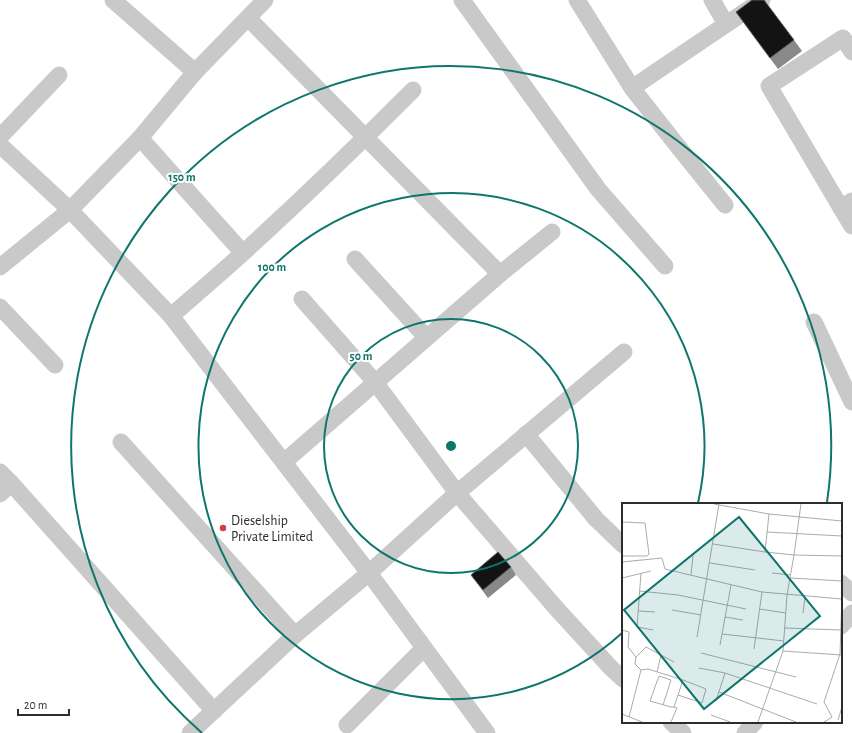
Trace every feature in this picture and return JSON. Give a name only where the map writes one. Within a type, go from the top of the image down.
[{"type":"street","points":[[113,0],[195,72]]},
{"type":"street","points":[[0,267],[70,210],[140,138],[195,72],[265,0]]},
{"type":"street","points":[[462,0],[598,189],[666,266]]},
{"type":"street","points":[[576,0],[632,88],[725,205]]},
{"type":"street","points":[[712,0],[726,24]]},
{"type":"street","points":[[632,88],[762,0]]},
{"type":"street","points":[[248,18],[500,274]]},
{"type":"street","points":[[852,52],[843,38],[769,86],[846,205],[852,226]]},
{"type":"street","points":[[0,137],[59,75]]},
{"type":"street","points":[[171,316],[294,206],[413,90]]},
{"type":"street","points":[[140,138],[243,253]]},
{"type":"street","points":[[0,145],[70,210],[171,316],[369,573],[487,733]]},
{"type":"street","points":[[284,462],[500,274],[552,232]]},
{"type":"street","points":[[355,259],[426,338]]},
{"type":"street","points":[[302,299],[375,382],[457,493],[556,608],[622,678]]},
{"type":"street","points":[[0,307],[55,366]]},
{"type":"street","points":[[814,322],[851,399]]},
{"type":"street","points":[[190,733],[295,635],[369,573],[457,493],[624,352]]},
{"type":"street","points":[[526,434],[596,519],[622,544]]},
{"type":"street","points":[[121,442],[295,635]]},
{"type":"street","points":[[4,483],[214,711]]},
{"type":"street","points":[[842,584],[852,593]]},
{"type":"street","points":[[842,625],[852,613]]},
{"type":"street","points":[[347,725],[424,648]]},
{"type":"street","points":[[672,723],[683,733]]},
{"type":"street","points":[[745,733],[754,723]]},
{"type":"building","points":[[752,0],[764,0],[794,40],[770,58],[736,12]]},
{"type":"building","points":[[498,552],[511,567],[483,590],[471,575]]},
{"type":"place","name":"Dieselship Private Limited","points":[[223,528]]}]
